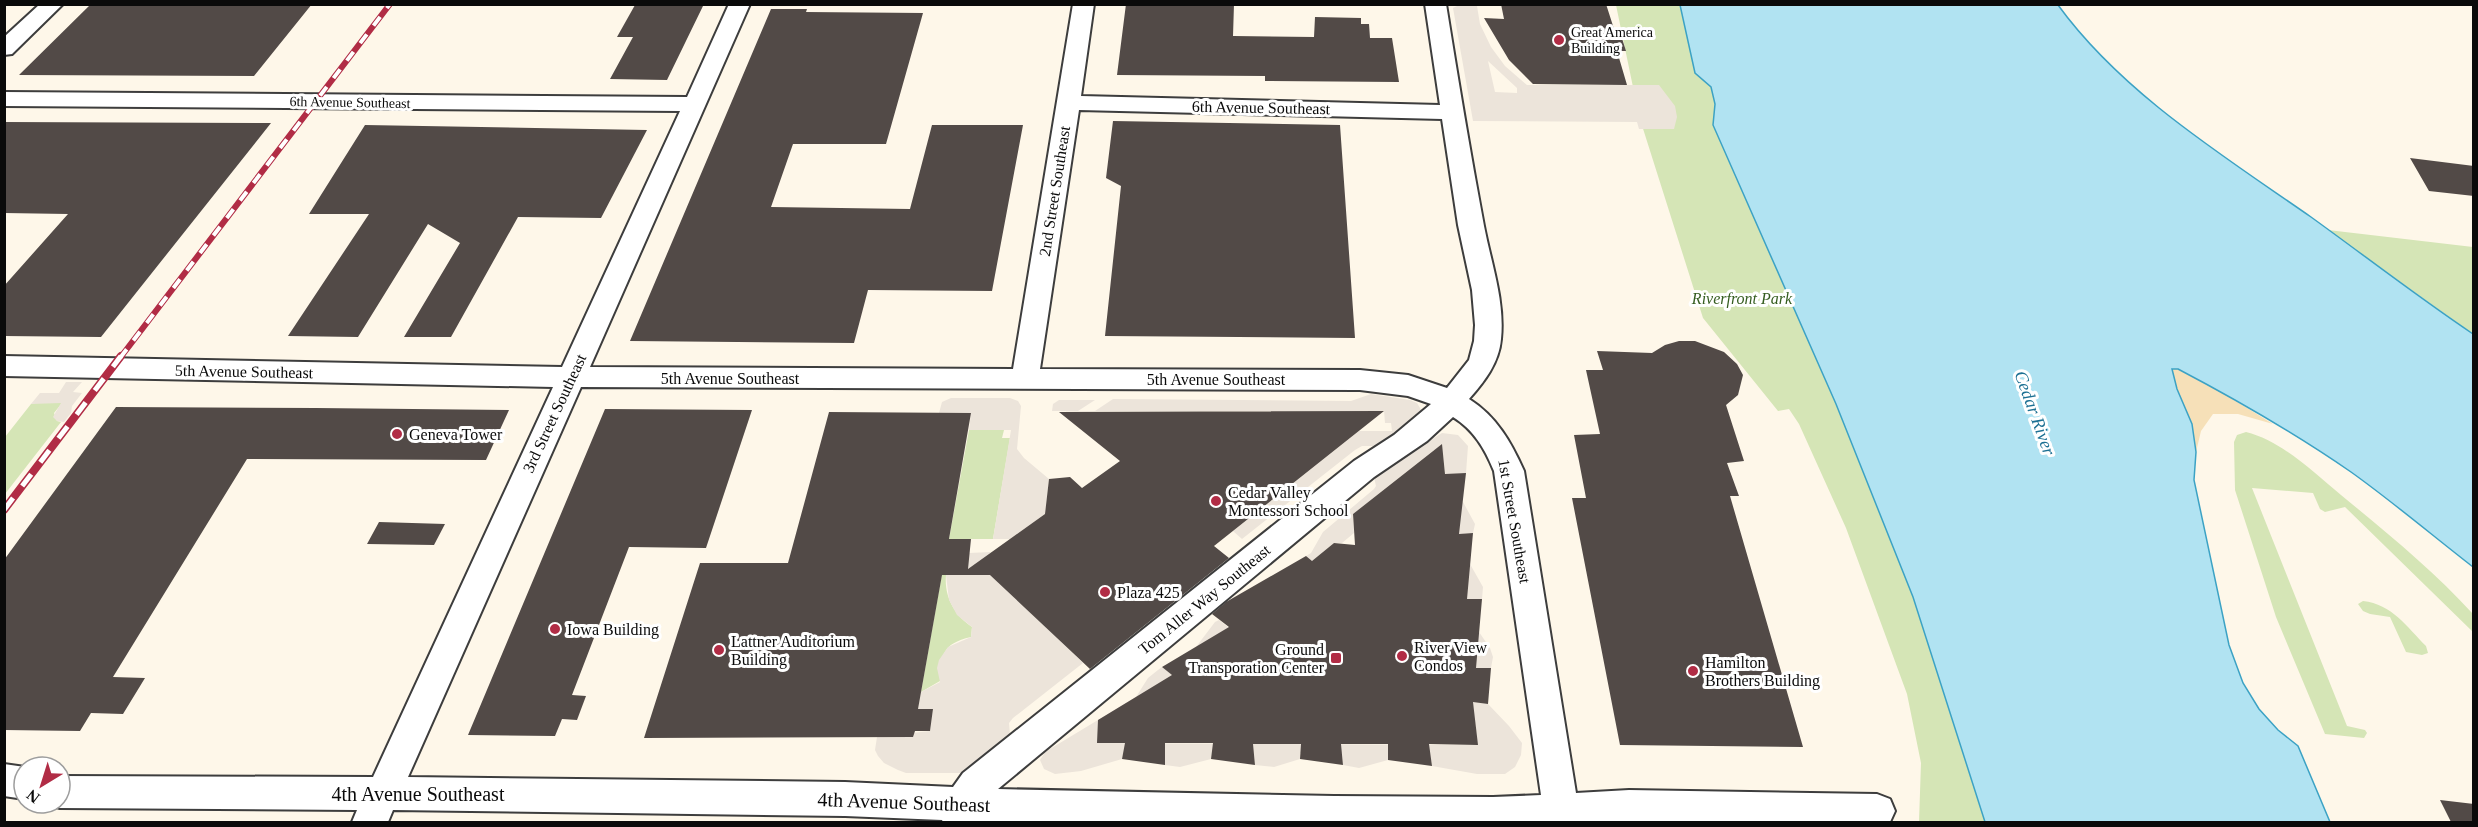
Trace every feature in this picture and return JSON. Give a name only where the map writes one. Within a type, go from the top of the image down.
[{"type":"street","points":[[4,49],[53,4]]},
{"type":"street","name":"3rd Street Southeast","points":[[376,808],[740,4]]},
{"type":"street","name":"2nd Street Southeast","points":[[1025,378],[1084,4]]},
{"type":"street","points":[[1435,4],[1471,228],[1485,298],[1488,336],[1480,363],[1451,402]]},
{"type":"street","name":"6th Avenue Southeast","points":[[4,99],[695,105]]},
{"type":"street","name":"6th Avenue Southeast","points":[[1069,103],[1454,112]]},
{"type":"street","name":"5th Avenue Southeast","points":[[4,366],[570,377],[1382,380],[1416,387],[1451,402]]},
{"type":"street","name":"Tom Aller Way Southeast","points":[[960,813],[976,785],[1336,492],[1364,470],[1411,440],[1451,402]]},
{"type":"street","name":"1st Street Southeast","points":[[1451,402],[1491,433],[1500,445],[1509,471],[1562,816]]},
{"type":"street","name":"4th Avenue Southeast","points":[[72,791],[376,808],[846,799],[960,813],[1345,813],[1562,816],[1629,807],[1877,811]]},
{"type":"green space","name":"Riverfront Park","points":[[1616,5],[1680,5],[1695,73],[1711,87],[1715,104],[1713,125],[1836,404],[1913,597],[1985,822],[1919,822],[1921,763],[1907,694],[1846,528],[1799,424],[1789,409],[1778,411],[1703,318],[1639,116]]},
{"type":"green space","points":[[2328,230],[2473,247],[2473,334]]},
{"type":"green space","points":[[62,403],[54,413],[57,421],[61,422],[5,494],[5,437],[31,404]]},
{"type":"green space","points":[[969,430],[1004,430],[1002,438],[1010,438],[993,539],[949,539]]},
{"type":"green space","points":[[2246,432],[2272,442],[2308,467],[2409,552],[2473,614],[2473,632],[2345,507],[2325,512],[2320,509],[2313,493],[2252,488],[2347,726],[2365,730],[2367,733],[2364,738],[2325,734],[2276,617],[2235,490],[2234,442],[2237,435]]},
{"type":"green space","points":[[942,574],[946,575],[951,604],[960,617],[972,627],[971,637],[949,647],[941,664],[940,681],[921,692]]},
{"type":"green space","points":[[2363,601],[2391,612],[2426,646],[2428,653],[2422,655],[2406,652],[2390,617],[2363,611],[2358,604]]},
{"type":"sand","points":[[2172,369],[2178,369],[2213,387],[2273,424],[2238,414],[2213,414],[2201,431],[2196,452],[2192,424],[2177,389]]},
{"type":"shaded area","points":[[1477,6],[1480,24],[1491,47],[1505,66],[1527,85],[1659,85],[1675,106],[1677,117],[1674,129],[1639,129],[1637,122],[1473,121],[1453,8]],"holes":[[[1488,61],[1517,88],[1517,93],[1495,92]]]},
{"type":"shaded area","points":[[66,382],[82,382],[73,392],[82,393],[64,422],[57,421],[53,417],[61,403],[31,404],[40,393],[59,393]]},
{"type":"shaded area","points":[[1371,394],[1410,400],[1417,403],[1423,413],[1421,417],[1379,446],[1362,446],[1355,450],[1242,539],[1233,531],[1359,431],[1392,431],[1391,423],[1385,423],[1384,411],[1095,411],[1113,399],[1351,401]]},
{"type":"shaded area","points":[[951,398],[1010,398],[1018,401],[1021,406],[1017,449],[1049,479],[1045,514],[1011,539],[993,539],[1011,430],[969,430],[971,413],[939,413],[942,402]]},
{"type":"shaded area","points":[[1059,400],[1095,400],[1078,411],[1052,411],[1053,404]]},
{"type":"shaded area","points":[[1442,433],[1458,435],[1468,446],[1466,473],[1455,474],[1458,501],[1463,502],[1475,524],[1473,533],[1462,534],[1465,564],[1470,564],[1483,587],[1482,599],[1470,599],[1479,632],[1493,657],[1491,668],[1479,668],[1482,703],[1488,704],[1522,743],[1521,755],[1515,767],[1505,774],[1477,774],[1432,766],[1430,754],[1388,760],[1359,768],[1343,765],[1342,753],[1300,753],[1300,759],[1274,767],[1255,765],[1254,754],[1212,753],[1211,759],[1180,767],[1165,765],[1165,754],[1123,754],[1122,759],[1081,771],[1055,774],[1044,769],[1040,760],[1045,752],[1136,697],[1148,678],[1162,667],[1171,674],[1200,651],[1196,647],[1215,622],[1219,620],[1228,627],[1256,604],[1280,595],[1097,743],[1473,745],[1477,739],[1443,455],[1434,450],[1353,514],[1354,533],[1342,543],[1334,543],[1315,559],[1315,566],[1306,556],[1311,553],[1323,532],[1374,489],[1376,486],[1374,477],[1378,472]]},
{"type":"shaded area","points":[[991,552],[981,561],[981,565],[1083,663],[1013,718],[1009,723],[1010,735],[1007,740],[967,771],[906,773],[898,770],[884,763],[878,756],[875,750],[877,737],[930,731],[933,709],[918,709],[921,692],[940,682],[937,668],[939,660],[948,647],[971,637],[972,627],[957,615],[949,600],[946,575],[969,553]]},
{"type":"water","name":"Cedar River","points":[[1680,5],[2058,5],[2112,67],[2175,121],[2473,334],[2473,567],[2382,495],[2330,458],[2222,393],[2178,369],[2172,369],[2177,389],[2192,424],[2196,452],[2194,480],[2229,645],[2243,683],[2259,709],[2278,730],[2298,746],[2330,822],[1985,822],[1913,597],[1836,404],[1713,125],[1715,104],[1711,87],[1695,73]]},
{"type":"building","points":[[91,4],[312,4],[254,76],[19,75]]},
{"type":"building","points":[[1126,4],[1234,4],[1233,36],[1314,37],[1315,17],[1361,18],[1361,24],[1369,24],[1370,38],[1392,38],[1399,82],[1265,81],[1265,76],[1117,75]]},
{"type":"building","name":"Great America Building","points":[[1501,4],[1606,4],[1614,29],[1619,29],[1626,51],[1617,51],[1627,85],[1533,84],[1509,60],[1484,18],[1504,19]]},
{"type":"building","points":[[635,5],[703,6],[667,80],[610,79],[633,37],[617,37]]},
{"type":"building","points":[[771,9],[807,9],[806,12],[923,13],[886,144],[793,144],[771,207],[910,209],[932,125],[1023,125],[992,291],[868,290],[854,343],[630,341]]},
{"type":"building","points":[[1113,121],[1340,125],[1355,338],[1105,336],[1121,186],[1106,178]]},
{"type":"building","points":[[4,122],[271,123],[101,337],[4,336],[4,286],[68,214],[4,213]]},
{"type":"building","points":[[365,125],[647,130],[601,218],[518,217],[451,337],[404,337],[460,243],[428,224],[358,337],[288,336],[369,214],[309,214]]},
{"type":"building","points":[[2410,158],[2474,166],[2474,196],[2429,191]]},
{"type":"building","points":[[1679,341],[1695,341],[1724,352],[1737,364],[1743,375],[1738,395],[1726,405],[1744,461],[1727,463],[1739,496],[1730,496],[1803,747],[1620,745],[1572,498],[1586,498],[1574,435],[1600,434],[1586,370],[1603,370],[1597,351],[1652,353],[1665,345]]},
{"type":"building","points":[[116,407],[509,410],[486,460],[247,459],[113,677],[145,678],[123,714],[91,713],[80,731],[4,730],[4,560]]},
{"type":"building","points":[[605,409],[752,410],[706,548],[629,547],[572,695],[586,696],[577,720],[562,719],[555,736],[468,735]]},
{"type":"building","points":[[1384,411],[1214,546],[1229,558],[1090,669],[990,575],[942,575],[918,709],[933,709],[930,731],[915,731],[913,737],[644,738],[700,563],[788,563],[829,412],[971,413],[949,539],[971,539],[968,569],[1045,514],[1049,479],[1070,477],[1082,488],[1120,461],[1059,412]]},
{"type":"building","name":"Ground Transporation Center","points":[[1442,444],[1445,474],[1466,473],[1459,534],[1473,533],[1467,599],[1482,599],[1476,668],[1491,668],[1488,704],[1473,702],[1478,745],[1429,744],[1432,766],[1388,760],[1388,744],[1341,744],[1343,765],[1300,759],[1301,744],[1253,744],[1255,765],[1211,759],[1213,743],[1165,743],[1165,765],[1122,759],[1125,743],[1097,743],[1098,720],[1172,675],[1162,667],[1229,627],[1212,614],[1226,602],[1306,556],[1312,561],[1334,543],[1355,545],[1353,514]]},
{"type":"building","points":[[379,522],[445,524],[434,545],[367,544]]},
{"type":"building","points":[[2440,800],[2474,804],[2474,822],[2451,822]]},
{"type":"railway","points":[[120,358],[390,4]]},
{"type":"railway","points":[[4,510],[121,356]]},
{"type":"place","name":"Great America Building","points":[[1559,40]]},
{"type":"place","name":"Geneva Tower","points":[[397,434]]},
{"type":"place","name":"Cedar Valley Montessori School","points":[[1216,501]]},
{"type":"place","name":"Plaza 425","points":[[1105,592]]},
{"type":"place","name":"Iowa Building","points":[[555,629]]},
{"type":"place","name":"Lattner Auditorium Building","points":[[719,650]]},
{"type":"place","name":"River View Condos","points":[[1402,656]]},
{"type":"place","name":"Ground Transporation Center","points":[[1336,658]]},
{"type":"place","name":"Hamilton Brothers Building","points":[[1693,671]]}]
